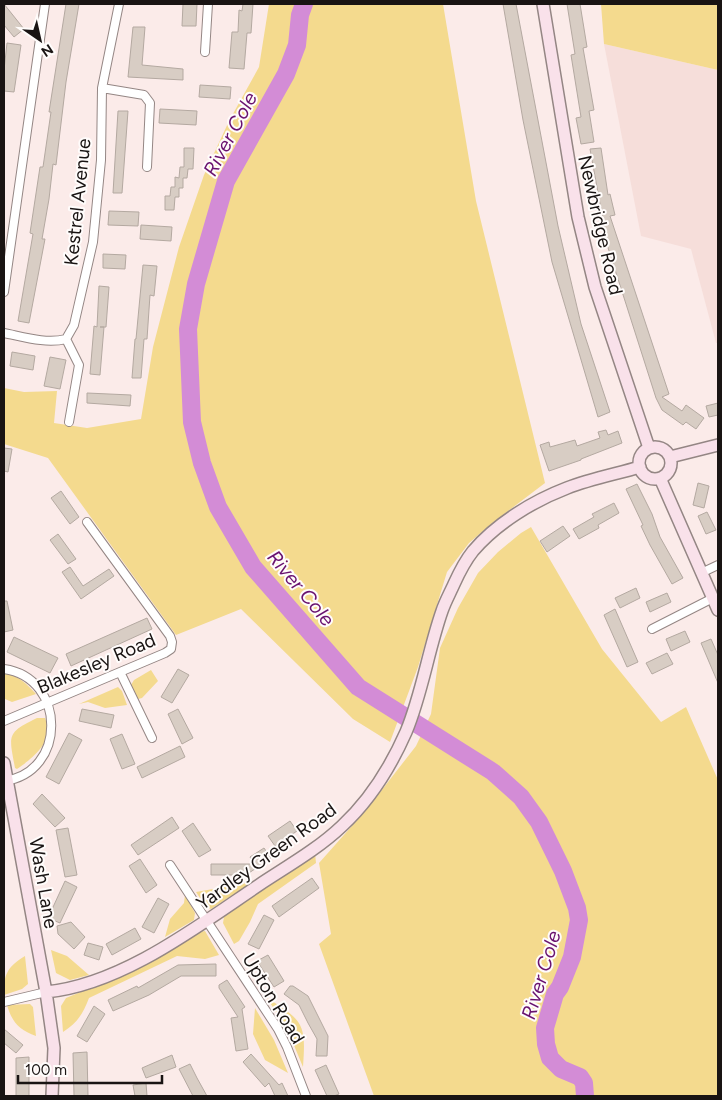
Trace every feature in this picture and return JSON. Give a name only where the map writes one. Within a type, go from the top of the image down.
[{"type":"street","points":[[4,292],[7,256],[45,4]]},
{"type":"street","name":"Kestrel Avenue","points":[[66,339],[74,325],[93,242],[101,160],[102,88],[118,4]]},
{"type":"street","points":[[205,52],[208,4]]},
{"type":"street","name":"Newbridge Road","points":[[542,4],[578,217],[595,287],[649,448]]},
{"type":"street","points":[[102,88],[144,95],[150,103],[147,167]]},
{"type":"street","points":[[4,333],[43,341],[56,342],[66,339],[79,365],[69,422]]},
{"type":"street","points":[[670,457],[718,445]]},
{"type":"street","points":[[649,448],[661,448],[670,457],[671,463],[668,472],[660,478],[651,478],[645,475],[640,467],[642,454],[649,448]]},
{"type":"street","name":"Yardley Green Road","points":[[4,1002],[46,992],[65,990],[114,973],[145,959],[291,864],[341,827],[366,799],[386,769],[405,734],[416,707],[442,610],[462,568],[472,552],[509,519],[532,505],[567,488],[640,467]]},
{"type":"street","points":[[660,478],[718,610]]},
{"type":"street","name":"Blakesley Road","points":[[4,721],[165,653],[170,649],[172,642],[170,636],[87,522]]},
{"type":"street","points":[[701,573],[718,565]]},
{"type":"street","points":[[652,630],[713,598]]},
{"type":"street","points":[[4,669],[21,674],[32,681],[48,702],[52,722],[52,734],[44,755],[28,771],[6,780]]},
{"type":"street","points":[[120,672],[152,738]]},
{"type":"street","name":"Wash Lane","points":[[4,762],[46,992],[54,1048],[52,1096]]},
{"type":"street","name":"Upton Road","points":[[170,865],[278,1029],[288,1047],[306,1096]]},
{"type":"shaded area","points":[[269,4],[443,4],[476,201],[545,483],[469,543],[447,572],[418,667],[390,742],[353,719],[241,609],[176,635],[48,458],[4,444],[4,388],[24,392],[57,391],[54,423],[87,428],[141,419],[153,347],[179,247],[204,175],[229,121],[259,67]]},
{"type":"shaded area","points":[[601,4],[718,4],[718,70],[604,44]]},
{"type":"shaded area","points":[[604,44],[718,70],[718,343],[716,343],[691,249],[641,236]]},
{"type":"shaded area","points":[[531,527],[602,649],[661,722],[686,707],[718,780],[718,1096],[374,1096],[319,944],[331,934],[319,863],[367,809],[416,746],[431,714],[440,648],[458,608],[478,573],[498,552]]},
{"type":"shaded area","points":[[151,670],[158,681],[142,698],[138,699],[131,685],[134,680]]},
{"type":"shaded area","points":[[4,674],[9,674],[25,683],[36,694],[12,702],[5,699]]},
{"type":"shaded area","points":[[118,687],[122,691],[127,705],[105,708],[88,702],[79,704]]},
{"type":"shaded area","points":[[37,718],[45,718],[48,728],[45,742],[27,762],[17,769],[15,768],[11,742],[12,736],[20,728]]},
{"type":"shaded area","points":[[315,853],[316,863],[258,904],[239,941],[234,944],[223,923],[224,917]]},
{"type":"shaded area","points":[[253,882],[211,909],[206,907],[196,892]]},
{"type":"shaded area","points":[[185,895],[195,913],[194,920],[165,937],[170,919],[184,903]]},
{"type":"shaded area","points":[[205,931],[219,955],[205,959],[177,956],[89,998],[79,1018],[63,1032],[61,1006],[66,998],[127,973],[198,932]]},
{"type":"shaded area","points":[[51,950],[67,956],[89,975],[70,980],[56,973]]},
{"type":"shaded area","points":[[25,956],[28,984],[22,989],[4,995],[4,982],[8,972],[14,964]]},
{"type":"shaded area","points":[[267,998],[289,1012],[300,1025],[304,1041],[303,1067],[288,1031]]},
{"type":"shaded area","points":[[30,1004],[33,1007],[36,1036],[17,1025],[7,1005]]},
{"type":"shaded area","points":[[255,1008],[274,1040],[288,1073],[265,1060],[253,1034]]},
{"type":"building","points":[[4,4],[24,29],[14,37],[4,25]]},
{"type":"building","points":[[66,4],[79,4],[66,82],[56,165],[53,164],[42,239],[45,239],[29,323],[18,321],[33,234],[30,233],[40,167],[43,167],[51,112],[49,112]]},
{"type":"building","points":[[183,4],[197,4],[196,26],[182,26]]},
{"type":"building","points":[[243,4],[253,4],[251,33],[247,33],[244,69],[229,68],[232,32],[238,32],[239,10],[242,11]]},
{"type":"building","points":[[503,4],[516,4],[558,226],[581,324],[610,412],[598,417],[552,262],[523,120]]},
{"type":"building","points":[[567,4],[580,4],[587,47],[583,48],[594,110],[589,111],[594,142],[581,144],[576,118],[581,117],[571,55],[575,54]]},
{"type":"building","points":[[133,27],[145,27],[142,65],[183,69],[183,80],[128,77]]},
{"type":"building","points":[[7,43],[21,45],[14,92],[4,91]]},
{"type":"building","points":[[200,85],[231,87],[230,99],[199,97]]},
{"type":"building","points":[[160,109],[197,111],[196,125],[159,123]]},
{"type":"building","points":[[118,111],[128,111],[122,193],[113,193]]},
{"type":"building","points":[[184,148],[194,148],[193,169],[188,169],[187,178],[183,178],[183,188],[179,188],[179,197],[175,197],[174,210],[165,210],[165,196],[170,196],[171,187],[175,187],[175,177],[179,178],[180,167],[184,167]]},
{"type":"building","points":[[601,148],[608,195],[610,194],[615,215],[610,216],[669,394],[662,397],[682,411],[686,405],[704,418],[696,429],[686,422],[683,425],[662,410],[656,398],[603,232],[605,231],[590,149]]},
{"type":"building","points":[[109,211],[139,212],[138,226],[108,225]]},
{"type":"building","points":[[141,225],[172,227],[171,241],[140,239]]},
{"type":"building","points":[[103,254],[126,255],[125,269],[103,268]]},
{"type":"building","points":[[143,265],[157,266],[154,296],[150,295],[147,339],[144,339],[141,378],[132,378],[135,339]]},
{"type":"building","points":[[99,286],[109,287],[100,375],[90,374],[94,326],[97,327]]},
{"type":"building","points":[[12,352],[35,356],[33,370],[10,366]]},
{"type":"building","points":[[50,357],[66,360],[60,389],[44,386]]},
{"type":"building","points":[[87,393],[131,395],[130,406],[87,403]]},
{"type":"building","points":[[718,403],[718,415],[709,417],[706,406]]},
{"type":"building","points":[[606,430],[608,435],[618,431],[622,443],[549,471],[540,445],[549,442],[550,447],[575,440],[577,446],[600,438],[598,432]]},
{"type":"building","points":[[4,448],[12,449],[8,472],[4,471]]},
{"type":"building","points":[[698,483],[709,486],[704,508],[693,505]]},
{"type":"building","points":[[637,484],[652,514],[660,537],[683,578],[672,584],[650,545],[626,489]]},
{"type":"building","points":[[61,491],[79,517],[70,524],[51,498]]},
{"type":"building","points":[[614,503],[619,513],[598,525],[599,528],[579,539],[573,529],[594,517],[592,514]]},
{"type":"building","points":[[707,512],[716,530],[706,534],[698,516]]},
{"type":"building","points":[[563,526],[570,536],[547,552],[540,541]]},
{"type":"building","points":[[58,534],[76,559],[68,564],[50,540]]},
{"type":"building","points":[[70,567],[83,586],[109,569],[114,576],[81,599],[62,572]]},
{"type":"building","points":[[636,588],[640,598],[620,608],[615,598]]},
{"type":"building","points":[[667,593],[671,602],[650,612],[646,602]]},
{"type":"building","points":[[4,601],[7,601],[13,630],[4,632]]},
{"type":"building","points":[[615,609],[638,662],[627,667],[604,615]]},
{"type":"building","points":[[147,618],[152,629],[71,666],[66,654]]},
{"type":"building","points":[[685,631],[690,642],[671,651],[666,639]]},
{"type":"building","points":[[14,637],[58,658],[50,673],[7,652]]},
{"type":"building","points":[[711,639],[718,655],[718,683],[701,643]]},
{"type":"building","points":[[667,653],[673,664],[652,674],[646,663]]},
{"type":"building","points":[[178,669],[189,675],[172,703],[161,697]]},
{"type":"building","points":[[82,709],[114,715],[111,728],[79,721]]},
{"type":"building","points":[[178,709],[193,738],[182,744],[168,714]]},
{"type":"building","points":[[69,733],[82,740],[59,784],[46,777]]},
{"type":"building","points":[[122,734],[135,764],[122,769],[110,739]]},
{"type":"building","points":[[180,746],[185,757],[142,778],[137,767]]},
{"type":"building","points":[[42,794],[65,818],[55,827],[33,804]]},
{"type":"building","points":[[172,817],[179,828],[138,855],[131,845]]},
{"type":"building","points":[[290,821],[297,831],[275,846],[268,836]]},
{"type":"building","points":[[193,823],[211,850],[199,857],[182,831]]},
{"type":"building","points":[[68,828],[77,875],[65,877],[56,830]]},
{"type":"building","points":[[264,848],[271,858],[246,875],[211,875],[211,864],[254,864],[250,857]]},
{"type":"building","points":[[140,859],[157,885],[146,893],[129,866]]},
{"type":"building","points":[[312,878],[319,888],[279,917],[272,906]]},
{"type":"building","points":[[65,881],[77,887],[60,923],[48,918]]},
{"type":"building","points":[[158,898],[169,904],[154,933],[142,927]]},
{"type":"building","points":[[264,915],[274,920],[259,949],[248,944]]},
{"type":"building","points":[[71,922],[85,937],[74,949],[58,934],[57,926]]},
{"type":"building","points":[[135,928],[141,939],[112,955],[106,944]]},
{"type":"building","points":[[88,943],[103,947],[99,960],[84,955]]},
{"type":"building","points":[[268,955],[284,981],[274,987],[257,961]]},
{"type":"building","points":[[216,964],[216,976],[181,976],[149,995],[113,1011],[108,1000],[137,986],[138,988],[178,965]]},
{"type":"building","points":[[227,980],[245,1007],[242,1009],[248,1049],[236,1051],[231,1018],[238,1017],[219,988],[219,985]]},
{"type":"building","points":[[290,986],[308,996],[328,1036],[327,1056],[316,1056],[317,1039],[299,1005],[284,994]]},
{"type":"building","points":[[94,1006],[105,1014],[87,1042],[77,1036]]},
{"type":"building","points":[[4,1029],[23,1045],[16,1053],[4,1043]]},
{"type":"building","points":[[87,1052],[88,1096],[74,1096],[73,1053]]},
{"type":"building","points":[[251,1054],[279,1085],[282,1083],[288,1096],[275,1096],[269,1083],[265,1087],[243,1062]]},
{"type":"building","points":[[172,1055],[176,1067],[146,1078],[142,1068]]},
{"type":"building","points":[[29,1057],[29,1096],[16,1096],[16,1058]]},
{"type":"building","points":[[190,1064],[207,1096],[193,1096],[179,1069]]},
{"type":"building","points":[[326,1065],[339,1094],[334,1096],[327,1096],[315,1070]]},
{"type":"building","points":[[146,1083],[147,1096],[135,1096],[133,1085]]},
{"type":"waterway","name":"River Cole","points":[[304,4],[300,15],[297,45],[286,74],[226,181],[196,284],[188,329],[192,422],[202,463],[218,507],[253,567],[358,687],[493,772],[521,797],[539,822],[563,871],[577,908],[579,920],[572,957],[560,987],[555,994],[545,1028],[546,1044],[550,1058],[561,1069],[580,1077],[584,1083],[585,1096]]}]
